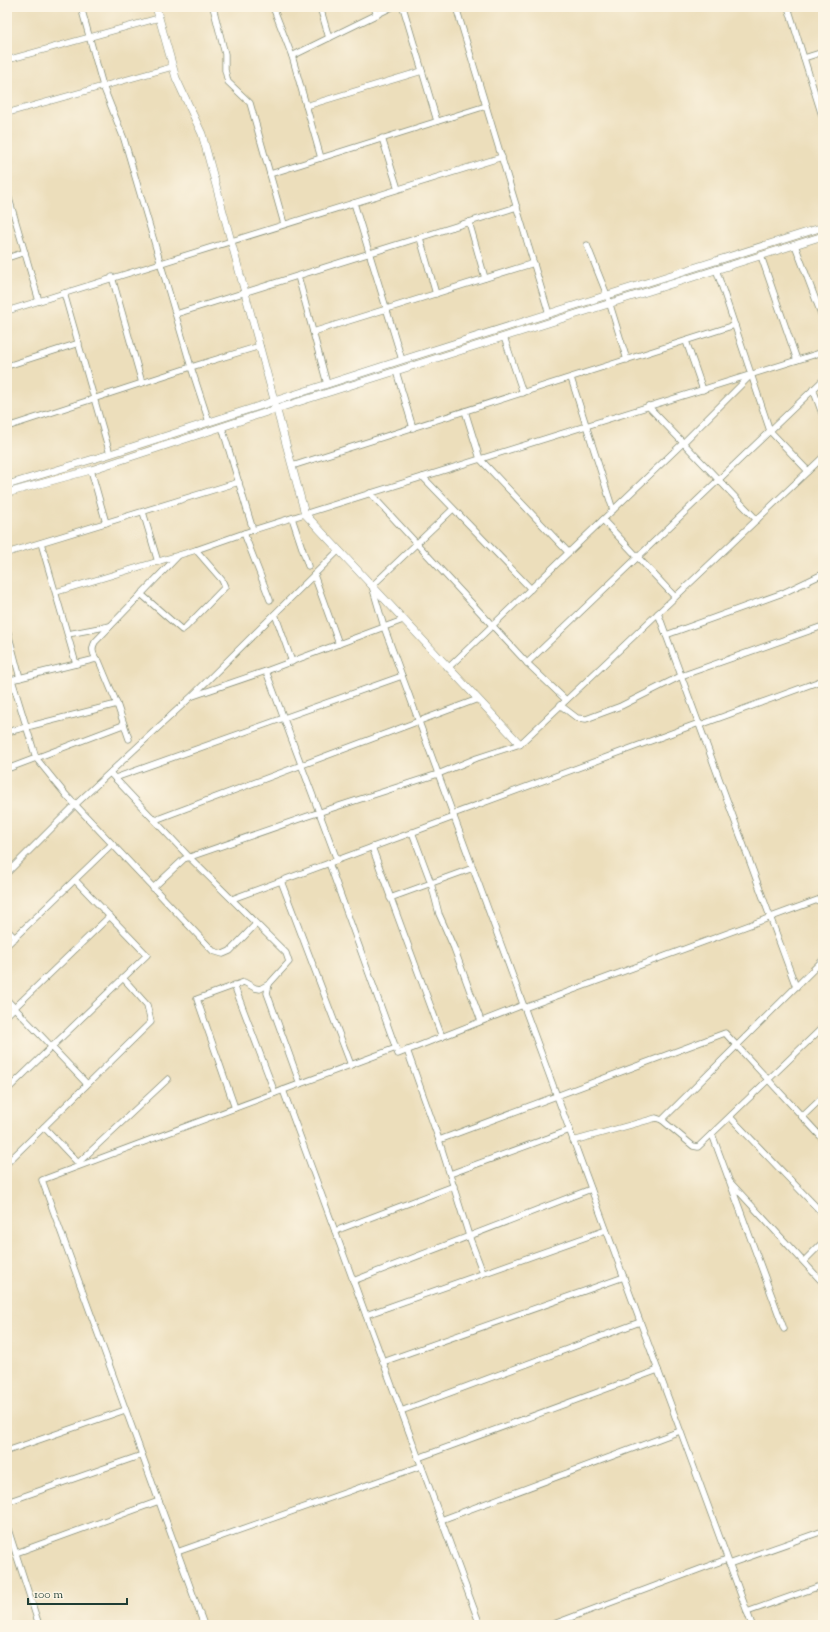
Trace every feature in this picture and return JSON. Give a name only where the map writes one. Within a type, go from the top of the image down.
[{"type":"street","points":[[81,7],[103,86],[124,140],[191,367],[209,422]]},
{"type":"street","points":[[156,7],[172,67],[202,134],[305,514],[520,744]]},
{"type":"street","points":[[213,7],[226,54],[225,70],[228,82],[250,103],[284,224]]},
{"type":"street","points":[[273,7],[292,56],[321,158]]},
{"type":"street","points":[[320,7],[329,38]]},
{"type":"street","points":[[374,7],[377,15]]},
{"type":"street","points":[[292,56],[392,7]]},
{"type":"street","points":[[403,7],[437,121]]},
{"type":"street","points":[[456,7],[549,314]]},
{"type":"street","points":[[788,7],[823,119]]},
{"type":"street","points":[[7,60],[159,18]]},
{"type":"street","points":[[804,58],[823,52]]},
{"type":"street","points":[[7,113],[172,67]]},
{"type":"street","points":[[306,106],[422,71]]},
{"type":"street","points":[[270,174],[486,106]]},
{"type":"street","points":[[382,138],[398,189]]},
{"type":"street","points":[[7,311],[112,277],[502,157]]},
{"type":"street","points":[[8,195],[39,301]]},
{"type":"street","points":[[354,203],[402,360]]},
{"type":"street","points":[[176,314],[517,207]]},
{"type":"street","points":[[469,222],[485,278]]},
{"type":"street","points":[[7,493],[91,470],[222,427],[327,384],[823,227]]},
{"type":"street","points":[[7,485],[209,422],[396,371],[823,236]]},
{"type":"street","points":[[420,238],[436,294]]},
{"type":"street","points":[[587,245],[607,296],[627,360]]},
{"type":"street","points":[[795,245],[823,319]]},
{"type":"street","points":[[7,258],[25,252]]},
{"type":"street","points":[[761,256],[798,360]]},
{"type":"street","points":[[313,332],[534,263]]},
{"type":"street","points":[[716,269],[770,431],[808,471]]},
{"type":"street","points":[[298,276],[327,384]]},
{"type":"street","points":[[112,277],[142,383]]},
{"type":"street","points":[[64,293],[110,454]]},
{"type":"street","points":[[292,466],[735,325]]},
{"type":"street","points":[[504,337],[523,393]]},
{"type":"street","points":[[686,341],[703,390]]},
{"type":"street","points":[[7,366],[79,343]]},
{"type":"street","points":[[7,427],[260,346]]},
{"type":"street","points":[[56,592],[178,556],[253,530],[823,352]]},
{"type":"street","points":[[396,371],[413,428]]},
{"type":"street","points":[[448,668],[683,443],[752,374]]},
{"type":"street","points":[[571,378],[612,510]]},
{"type":"street","points":[[527,663],[823,380]]},
{"type":"street","points":[[813,389],[823,416]]},
{"type":"street","points":[[648,406],[757,520]]},
{"type":"street","points":[[466,411],[480,459],[568,552]]},
{"type":"street","points":[[222,427],[253,530]]},
{"type":"street","points":[[153,888],[184,859],[319,812],[438,774],[477,758],[520,744],[823,457]]},
{"type":"street","points":[[91,470],[106,523]]},
{"type":"street","points":[[423,477],[531,588]]},
{"type":"street","points":[[7,553],[239,482]]},
{"type":"street","points":[[370,493],[527,663],[566,700]]},
{"type":"street","points":[[372,586],[453,509]]},
{"type":"street","points":[[143,512],[158,562]]},
{"type":"street","points":[[292,518],[308,566]]},
{"type":"street","points":[[602,520],[675,597]]},
{"type":"street","points":[[244,533],[270,600]]},
{"type":"street","points":[[41,543],[76,664]]},
{"type":"street","points":[[141,594],[182,630],[186,627],[225,587],[222,580],[196,550]]},
{"type":"street","points":[[7,873],[75,805],[192,696],[339,550]]},
{"type":"street","points":[[129,739],[117,704],[93,652],[93,646],[110,626],[178,556]]},
{"type":"street","points":[[666,635],[783,592],[823,574]]},
{"type":"street","points":[[314,575],[339,644]]},
{"type":"street","points":[[372,586],[384,627],[752,1625]]},
{"type":"street","points":[[658,613],[796,987]]},
{"type":"street","points":[[275,614],[292,662]]},
{"type":"street","points":[[192,696],[292,662],[403,620]]},
{"type":"street","points":[[68,634],[110,626]]},
{"type":"street","points":[[560,705],[577,718],[586,719],[621,706],[681,676],[823,626]]},
{"type":"street","points":[[7,629],[20,678]]},
{"type":"street","points":[[96,659],[10,680],[27,727],[36,758],[75,805],[213,951],[223,954],[230,951],[256,924]]},
{"type":"street","points":[[266,671],[337,860]]},
{"type":"street","points":[[115,778],[402,676]]},
{"type":"street","points":[[232,899],[412,832],[453,815],[823,680]]},
{"type":"street","points":[[155,820],[478,699]]},
{"type":"street","points":[[7,732],[117,704]]},
{"type":"street","points":[[7,769],[123,725]]},
{"type":"street","points":[[110,773],[189,858],[286,953],[289,962],[269,984],[260,990],[244,982],[197,999],[235,1108]]},
{"type":"street","points":[[412,832],[431,883],[439,914],[454,948],[481,1021]]},
{"type":"street","points":[[7,945],[112,844]]},
{"type":"street","points":[[372,847],[442,1037]]},
{"type":"street","points":[[329,863],[398,1054],[481,1021],[524,1007],[770,916],[823,898]]},
{"type":"street","points":[[390,898],[473,868]]},
{"type":"street","points":[[7,1090],[147,955],[75,880]]},
{"type":"street","points":[[281,881],[351,1065]]},
{"type":"street","points":[[7,1015],[110,916]]},
{"type":"street","points":[[7,930],[15,938]]},
{"type":"street","points":[[662,1120],[823,960]]},
{"type":"street","points":[[7,1163],[151,1022],[148,1005],[123,978]]},
{"type":"street","points":[[269,984],[268,993],[300,1084]]},
{"type":"street","points":[[234,985],[275,1093]]},
{"type":"street","points":[[7,1000],[87,1084]]},
{"type":"street","points":[[573,1141],[656,1118],[662,1120],[693,1146],[698,1147],[823,1027]]},
{"type":"street","points":[[439,1140],[725,1033],[823,1139]]},
{"type":"street","points":[[204,1625],[42,1180],[396,1048]]},
{"type":"street","points":[[407,1050],[439,1140],[469,1236],[483,1273]]},
{"type":"street","points":[[44,1127],[78,1163],[168,1079]]},
{"type":"street","points":[[283,1090],[480,1625]]},
{"type":"street","points":[[802,1116],[823,1097]]},
{"type":"street","points":[[730,1117],[823,1214]]},
{"type":"street","points":[[450,1174],[570,1130]]},
{"type":"street","points":[[712,1134],[784,1329]]},
{"type":"street","points":[[730,1181],[823,1283]]},
{"type":"street","points":[[335,1231],[454,1186]]},
{"type":"street","points":[[353,1281],[591,1189]]},
{"type":"street","points":[[366,1315],[606,1230]]},
{"type":"street","points":[[804,1261],[823,1242]]},
{"type":"street","points":[[383,1362],[624,1277]]},
{"type":"street","points":[[401,1411],[640,1322]]},
{"type":"street","points":[[418,1458],[658,1370]]},
{"type":"street","points":[[7,1451],[125,1410]]},
{"type":"street","points":[[441,1520],[680,1431]]},
{"type":"street","points":[[7,1502],[142,1455]]},
{"type":"street","points":[[177,1552],[422,1466]]},
{"type":"street","points":[[16,1553],[159,1501]]},
{"type":"street","points":[[7,1526],[39,1625]]},
{"type":"street","points":[[551,1625],[728,1562],[823,1531]]},
{"type":"street","points":[[747,1612],[823,1585]]}]
